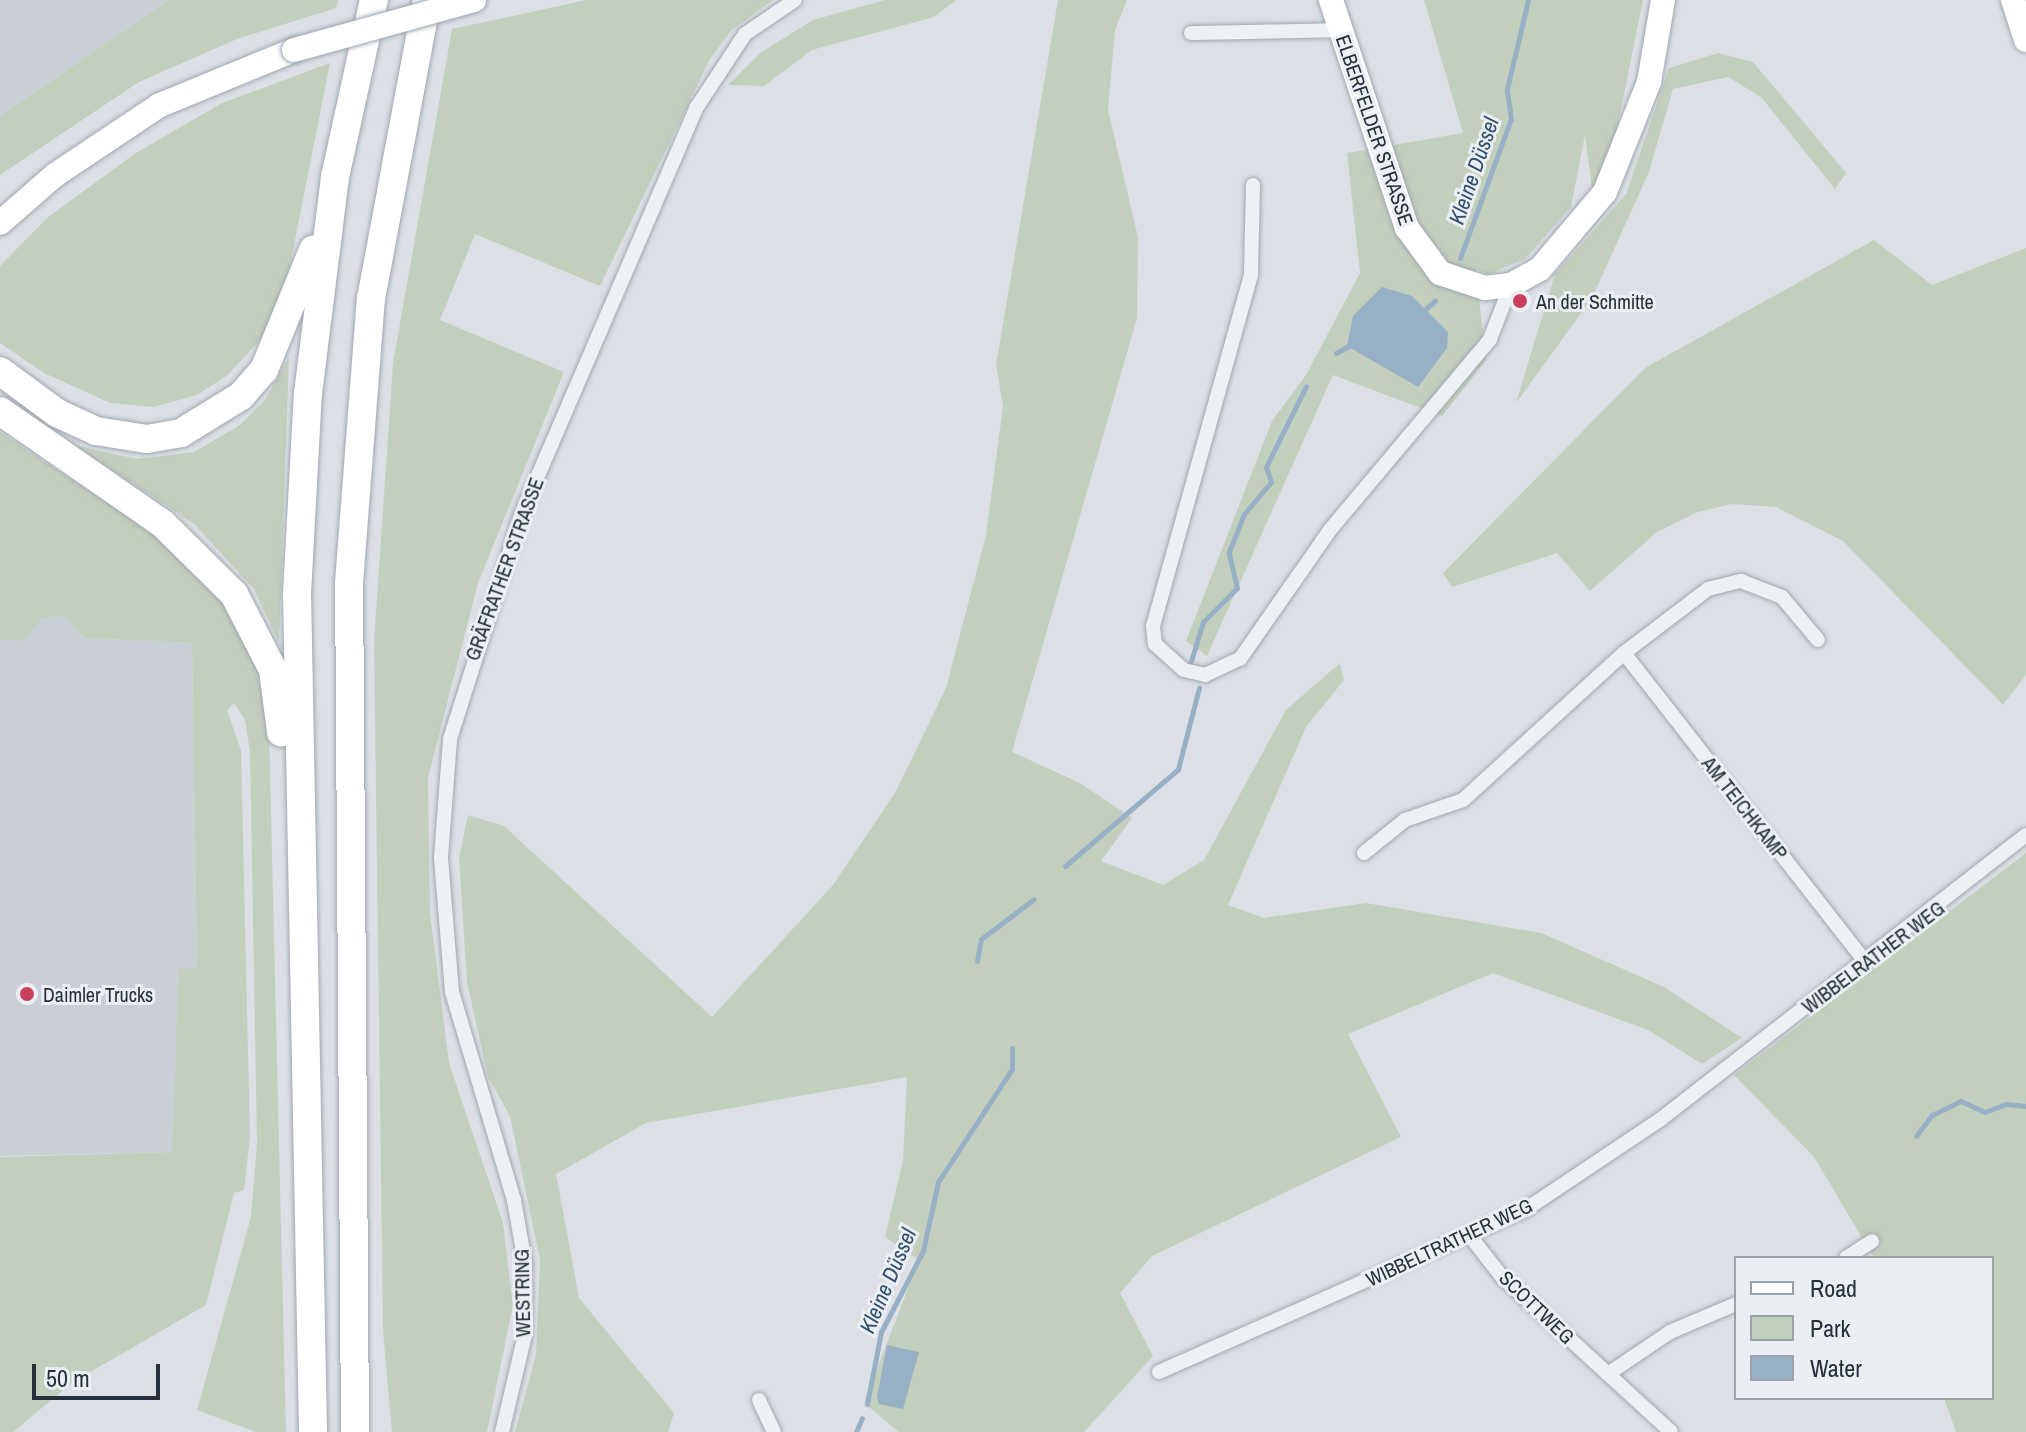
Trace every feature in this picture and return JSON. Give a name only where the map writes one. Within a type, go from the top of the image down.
[{"type":"highway","points":[[313,1432],[299,892],[297,594],[308,394],[335,177],[374,0]]},
{"type":"highway","points":[[355,1432],[349,568],[371,299],[427,0]]},
{"type":"highway","points":[[1,371],[57,413],[96,431],[147,439],[212,417],[241,396],[279,344],[335,177]]},
{"type":"highway","points":[[0,411],[162,523],[234,594],[258,632],[280,707],[299,892]]},
{"type":"main road","points":[[0,223],[55,175],[160,105],[294,50],[474,0]]},
{"type":"main road","name":"ELBERFELDER STRASSE","points":[[1331,0],[1407,228],[1423,255],[1464,284],[1511,285]]},
{"type":"main road","points":[[1511,285],[1540,269],[1588,218],[1619,165],[1649,82],[1663,0]]},
{"type":"main road","points":[[2013,0],[2026,40]]},
{"type":"street","name":"GRÄFRATHER STRASSE","points":[[514,1200],[490,1132],[452,992],[442,919],[445,786],[464,682],[521,515],[697,107],[745,34],[795,0]]},
{"type":"street","points":[[1191,33],[1341,30]]},
{"type":"street","points":[[1253,185],[1251,275],[1153,626],[1155,644],[1184,670],[1205,675],[1240,659],[1330,530],[1490,339],[1511,285]]},
{"type":"street","points":[[1364,853],[1405,820],[1463,800],[1624,653],[1708,589],[1741,581],[1782,597],[1818,640]]},
{"type":"street","name":"AM TEICHKAMP","points":[[1624,653],[1866,963]]},
{"type":"street","name":"WIBBELRATHER WEG","points":[[1717,1075],[1866,963],[2026,835]]},
{"type":"street","name":"WIBBELTRATHER WEG","points":[[1159,1372],[1470,1236],[1611,1156],[1717,1075]]},
{"type":"street","name":"WESTRING","points":[[502,1432],[525,1335],[525,1263],[514,1200]]},
{"type":"street","name":"SCOTTWEG","points":[[1470,1236],[1502,1277],[1671,1432]]},
{"type":"street","points":[[1849,1256],[1872,1241]]},
{"type":"street","points":[[1608,1374],[1670,1332],[1734,1305]]},
{"type":"street","points":[[759,1400],[774,1432]]},
{"type":"shaded area","points":[[0,0],[169,0],[0,116]]},
{"type":"shaded area","points":[[64,617],[85,638],[192,643],[197,969],[179,970],[173,1152],[0,1156],[0,640],[24,640],[42,618]]},
{"type":"green space","points":[[169,0],[338,0],[336,8],[237,39],[139,82],[0,175],[0,116]]},
{"type":"green space","points":[[586,0],[773,0],[732,30],[710,59],[600,286],[475,234],[440,320],[564,372],[478,583],[428,778],[430,913],[449,1063],[503,1223],[513,1305],[487,1432],[392,1432],[383,1331],[374,641],[393,363],[452,29]]},
{"type":"green space","points":[[885,0],[956,0],[934,17],[812,50],[764,86],[728,85],[760,53],[813,20]]},
{"type":"green space","points":[[1058,0],[1127,0],[1115,30],[1108,110],[1138,237],[1137,318],[1012,752],[1080,783],[1132,818],[1101,861],[1163,885],[1204,860],[1286,710],[1340,663],[1344,680],[1306,727],[1228,905],[1264,918],[1366,903],[1541,933],[1664,987],[1742,1038],[1702,1064],[1648,1030],[1493,973],[1348,1034],[1401,1137],[1152,1256],[1120,1293],[1153,1356],[1084,1432],[899,1432],[864,1403],[919,1260],[885,1237],[903,1160],[907,1077],[646,1123],[556,1174],[579,1298],[674,1413],[668,1432],[515,1432],[536,1355],[540,1260],[510,1116],[488,1077],[467,982],[459,858],[468,815],[504,826],[712,1017],[833,885],[895,793],[946,688],[986,535],[1003,406],[996,365]]},
{"type":"green space","points":[[1424,0],[1643,0],[1615,139],[1593,196],[1585,135],[1571,207],[1525,259],[1489,274],[1476,270],[1486,360],[1442,416],[1333,375],[1207,656],[1186,641],[1272,421],[1306,375],[1360,273],[1347,153],[1463,133]]},
{"type":"green space","points":[[1718,53],[1753,62],[1846,173],[1835,189],[1761,97],[1728,77],[1673,89],[1649,172],[1592,298],[1516,403],[1555,274],[1626,194],[1669,68]]},
{"type":"green space","points":[[330,63],[283,301],[268,331],[228,375],[197,395],[154,407],[110,403],[44,373],[0,343],[0,266],[48,217],[136,153],[222,103]]},
{"type":"green space","points":[[1874,240],[1932,285],[2026,248],[2026,675],[2003,705],[1843,541],[1776,507],[1732,504],[1698,512],[1657,532],[1590,591],[1557,553],[1452,587],[1443,573],[1645,368]]},
{"type":"green space","points":[[289,358],[279,643],[254,589],[194,524],[74,445],[137,459],[194,452],[240,425],[265,400]]},
{"type":"green space","points":[[0,432],[163,540],[221,593],[264,674],[259,679],[269,729],[286,1432],[256,1432],[197,1410],[251,1217],[257,1143],[250,752],[245,720],[234,703],[227,710],[241,750],[250,1137],[244,1190],[234,1193],[206,1305],[73,1382],[13,1432],[0,1432],[0,1157],[172,1152],[179,969],[197,968],[192,643],[85,638],[64,617],[42,618],[25,640],[0,640]]},
{"type":"green space","points":[[2026,853],[2026,1432],[1956,1432],[1945,1400],[1994,1400],[1994,1256],[1873,1256],[1814,1157],[1734,1075]]},
{"type":"water","points":[[1382,287],[1412,296],[1448,332],[1447,348],[1418,387],[1347,346],[1353,316]]},
{"type":"water","points":[[887,1345],[919,1352],[903,1409],[879,1404],[877,1397]]},
{"type":"waterway","name":"Kleine Düssel","points":[[1460,258],[1511,119],[1507,89],[1528,0]]},
{"type":"waterway","name":"Kleine Düssel","points":[[1423,311],[1435,301]]},
{"type":"waterway","name":"Kleine Düssel","points":[[1336,353],[1353,344]]},
{"type":"waterway","name":"Kleine Düssel","points":[[1191,661],[1203,622],[1237,588],[1229,552],[1244,514],[1271,482],[1266,467],[1306,386]]},
{"type":"waterway","name":"Kleine Düssel","points":[[1065,866],[1178,769],[1199,688]]},
{"type":"waterway","name":"Kleine Düssel","points":[[977,961],[981,939],[1034,899]]},
{"type":"waterway","name":"Kleine Düssel","points":[[867,1404],[881,1332],[923,1251],[938,1182],[1012,1069],[1012,1048]]},
{"type":"waterway","points":[[1916,1136],[1932,1115],[1961,1101],[1985,1112],[2006,1104],[2026,1106]]},
{"type":"waterway","name":"Kleine Düssel","points":[[856,1432],[862,1418]]},
{"type":"place","name":"An der Schmitte","points":[[1520,301]]},
{"type":"place","name":"Daimler Trucks","points":[[27,994]]}]
